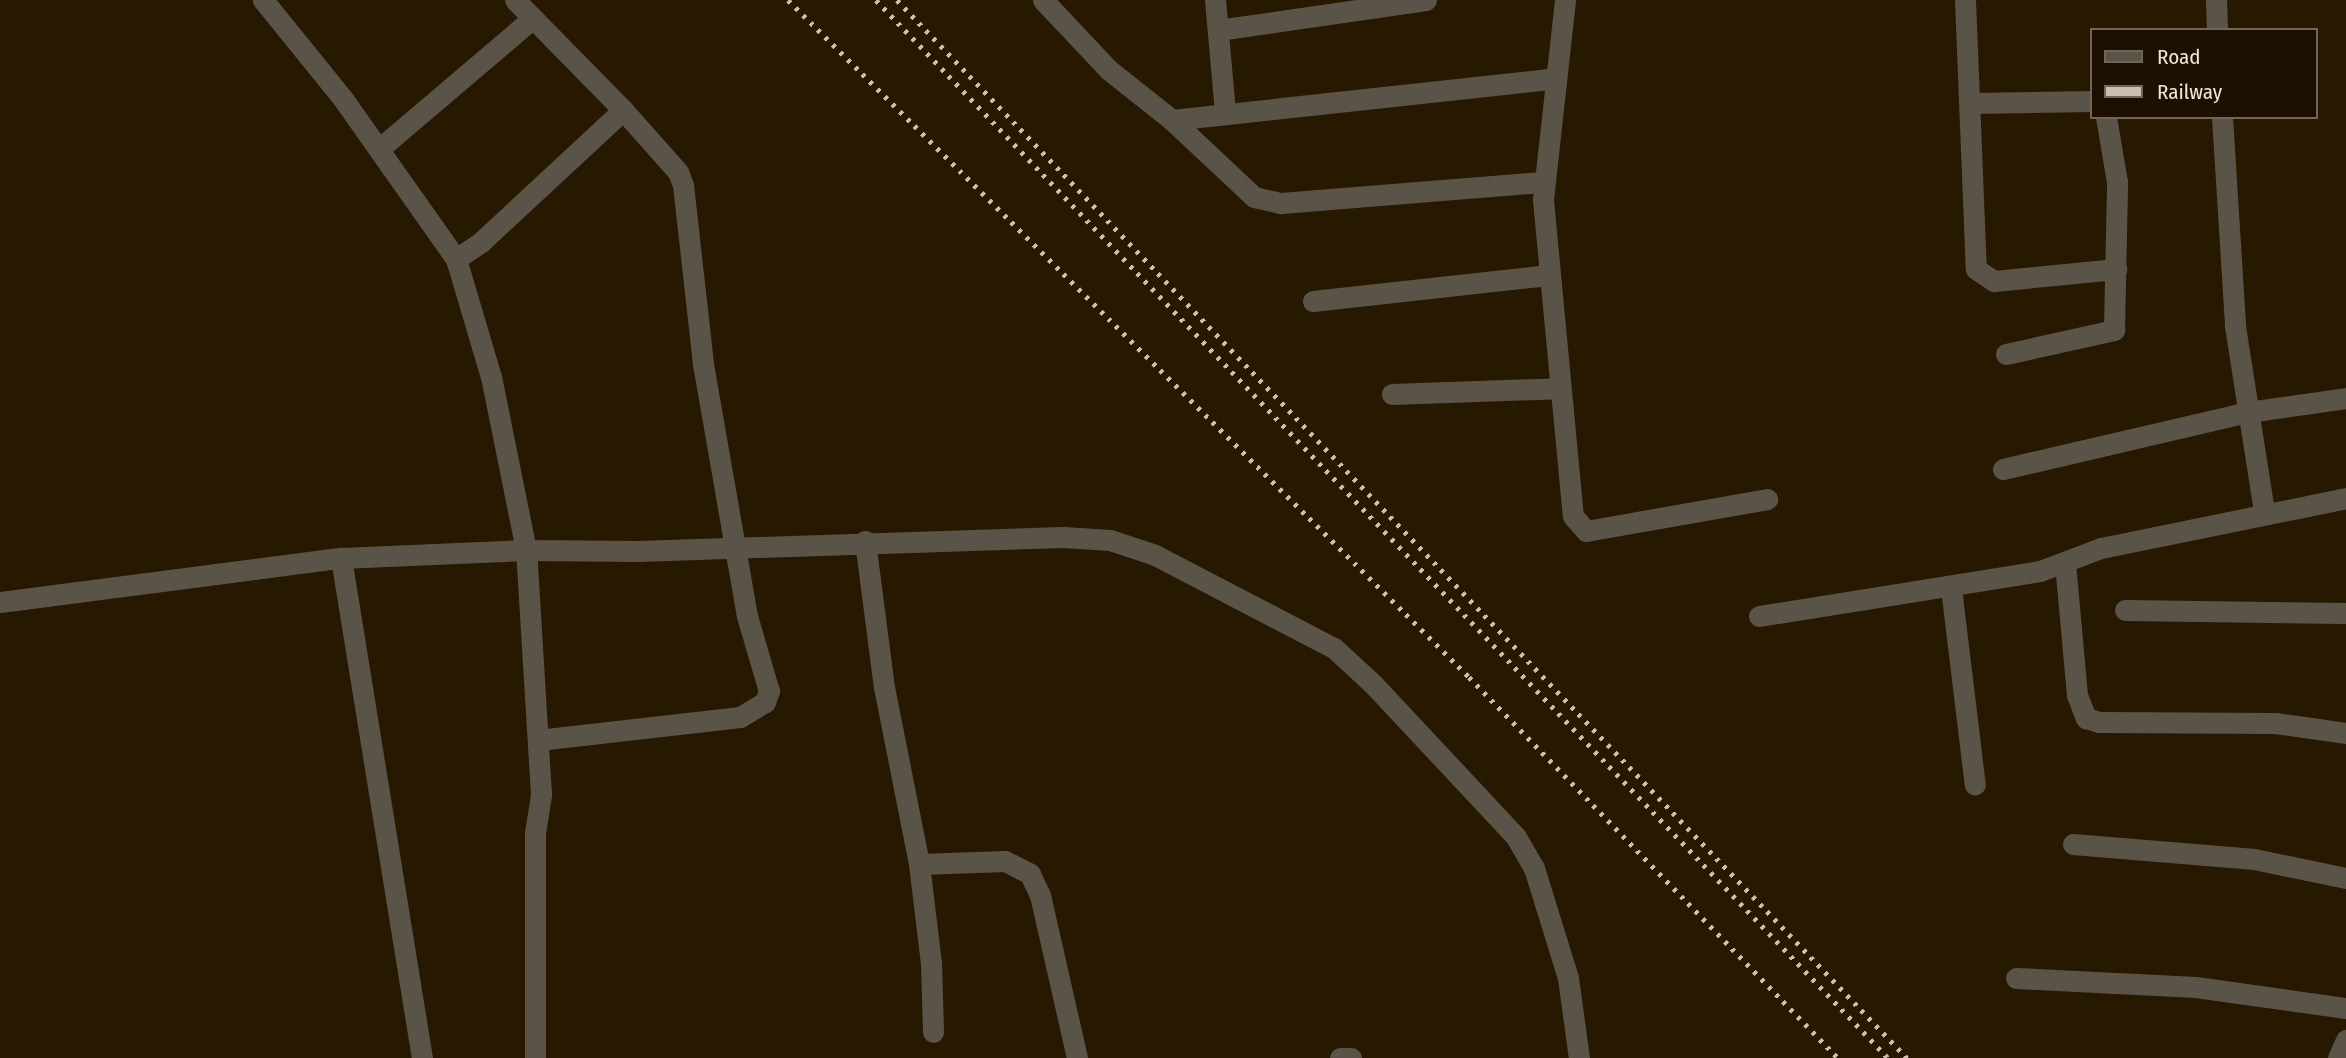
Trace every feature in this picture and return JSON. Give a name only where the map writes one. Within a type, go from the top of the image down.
[{"type":"street","points":[[263,0],[379,149],[456,259],[491,377],[526,550],[541,794],[535,833],[535,1058]]},
{"type":"street","points":[[515,0],[623,110],[678,172],[683,185],[703,364],[747,615],[768,678],[765,702],[740,718],[538,740]]},
{"type":"street","points":[[1042,0],[1109,70],[1172,120],[1243,190],[1268,202],[1543,181]]},
{"type":"street","points":[[1215,0],[1226,113]]},
{"type":"street","points":[[1218,30],[1426,0]]},
{"type":"street","points":[[1565,0],[1543,181],[1548,275],[1573,516],[1578,527],[1586,531],[1768,499]]},
{"type":"street","points":[[1965,0],[1976,269],[1983,277],[1994,281],[2116,269]]},
{"type":"street","points":[[2216,0],[2217,28]]},
{"type":"street","points":[[379,149],[533,18]]},
{"type":"street","points":[[1172,120],[1556,78]]},
{"type":"street","points":[[1970,103],[2090,101]]},
{"type":"street","points":[[456,259],[481,242],[623,110]]},
{"type":"street","points":[[2006,354],[2114,330],[2117,182],[2106,119]]},
{"type":"street","points":[[2222,119],[2235,326],[2264,512]]},
{"type":"street","points":[[1313,301],[1548,275]]},
{"type":"street","points":[[1392,394],[1560,388]]},
{"type":"street","points":[[2003,469],[2248,412],[2346,398]]},
{"type":"street","points":[[1759,616],[1951,588],[2065,563],[2101,548],[2264,512],[2346,498]]},
{"type":"street","points":[[0,601],[341,558],[865,541],[1110,540],[1155,555],[1334,648],[1516,837],[1534,868],[1568,978],[1579,1058]]},
{"type":"street","points":[[865,541],[884,687],[919,864],[931,963],[933,1031]]},
{"type":"street","points":[[341,558],[422,1058]]},
{"type":"street","points":[[2065,563],[2077,695],[2087,718],[2099,722],[2275,723],[2346,733]]},
{"type":"street","points":[[1951,588],[1975,785]]},
{"type":"street","points":[[2125,610],[2346,613]]},
{"type":"street","points":[[2073,844],[2254,859],[2346,878]]},
{"type":"street","points":[[919,864],[1005,861],[1030,874],[1040,895],[1077,1058]]},
{"type":"street","points":[[2016,978],[2196,987],[2346,1008]]},
{"type":"street","points":[[2337,1058],[2346,1040]]},
{"type":"street","points":[[1340,1058],[1351,1058]]},
{"type":"railway","points":[[788,0],[1469,677],[1838,1058]]},
{"type":"railway","points":[[876,0],[1888,1058]]},
{"type":"railway","points":[[897,0],[1907,1058]]}]
